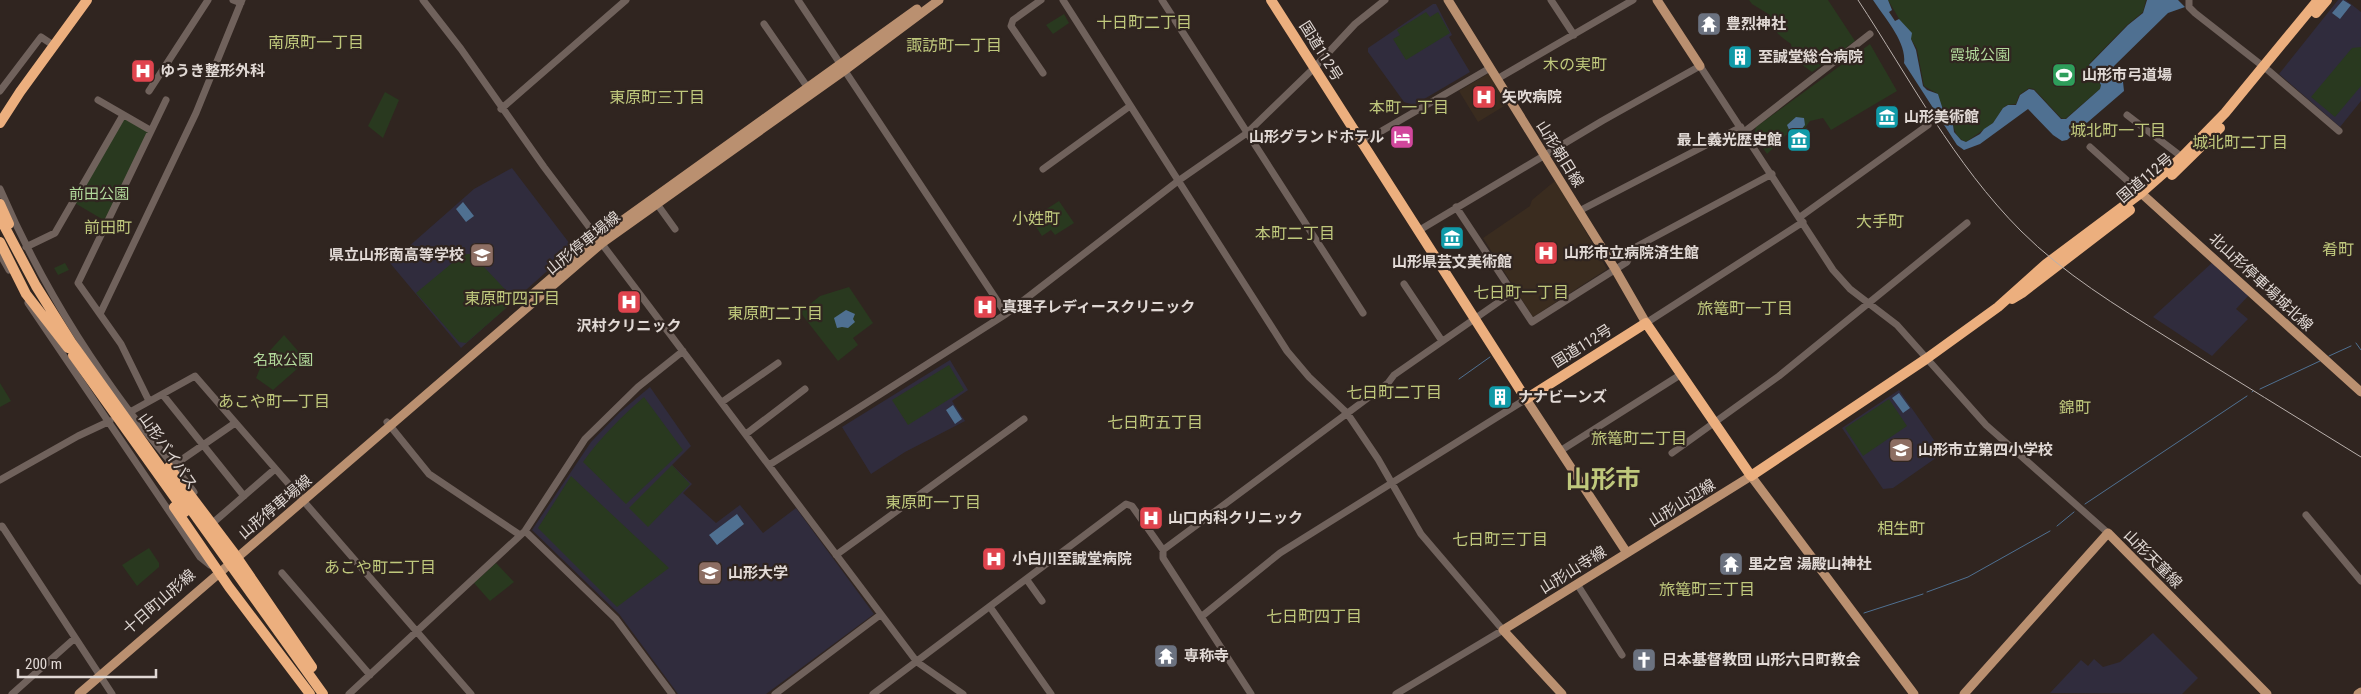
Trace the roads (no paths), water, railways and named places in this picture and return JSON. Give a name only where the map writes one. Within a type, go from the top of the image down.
[{"type":"highway","points":[[0,113],[83,0]]},
{"type":"highway","points":[[0,123],[20,92],[87,0]]},
{"type":"highway","name":"国道112号","points":[[1270,0],[1526,399],[1646,323]]},
{"type":"highway","name":"国道112号","points":[[1751,476],[1926,359],[1998,307],[2188,162],[2231,117],[2318,0]]},
{"type":"highway","name":"国道112号","points":[[2144,195],[2267,70],[2327,0]]},
{"type":"highway","points":[[0,204],[70,345]]},
{"type":"highway","name":"山形バイパス","points":[[0,218],[70,345]]},
{"type":"highway","name":"山形バイパス","points":[[0,231],[22,275],[70,345],[218,553],[323,694]]},
{"type":"highway","points":[[0,242],[26,294],[70,345]]},
{"type":"highway","points":[[1646,323],[1751,476]]},
{"type":"highway","points":[[131,431],[158,453],[236,555],[328,694]]},
{"type":"highway","points":[[131,431],[141,459],[218,571],[310,694]]},
{"type":"highway","name":"山形バイパス","points":[[235,576],[314,694]]},
{"type":"main road","name":"山形停車場線","points":[[218,571],[600,240],[808,88],[843,68],[930,0]]},
{"type":"main road","name":"山形停車場線","points":[[600,240],[657,204],[939,0]]},
{"type":"main road","name":"山形朝日線","points":[[1448,0],[1615,269],[1646,323]]},
{"type":"main road","points":[[1657,0],[1700,66]]},
{"type":"main road","name":"北山形停車場城北線","points":[[2144,195],[2361,392]]},
{"type":"main road","name":"山形山寺線","points":[[1503,630],[1627,553],[1526,399]]},
{"type":"main road","points":[[1751,476],[1914,694]]},
{"type":"main road","name":"山形山辺線","points":[[1627,553],[1751,476]]},
{"type":"main road","name":"山形天童線","points":[[1964,694],[2108,533],[2267,694]]},
{"type":"main road","name":"十日町山形線","points":[[80,694],[99,675],[218,571]]},
{"type":"main road","points":[[1503,630],[1562,694]]},
{"type":"main road","name":"十日町山形線","points":[[74,694],[99,675]]},
{"type":"street","points":[[149,91],[208,0]]},
{"type":"street","points":[[423,0],[461,48],[502,109],[880,615],[917,662],[962,694]]},
{"type":"street","points":[[502,109],[582,41],[626,0]]},
{"type":"street","points":[[798,0],[1006,314]]},
{"type":"street","points":[[1041,0],[1013,20],[1011,26],[1043,73]]},
{"type":"street","points":[[1063,0],[1287,351],[1309,377],[1348,413],[1392,483],[1421,534],[1503,630],[1396,694]]},
{"type":"street","points":[[1162,0],[1363,313]]},
{"type":"street","points":[[769,466],[1006,314],[1178,181],[1248,133],[1314,68],[1355,24],[1385,0]]},
{"type":"street","points":[[1551,0],[1574,35]]},
{"type":"street","points":[[1497,79],[1633,0]]},
{"type":"street","points":[[2189,0],[2189,7],[2195,13],[2267,70],[2339,131]]},
{"type":"street","points":[[100,314],[196,113],[239,1]]},
{"type":"street","points":[[764,24],[808,88]]},
{"type":"street","points":[[1579,211],[1742,129],[1870,34]]},
{"type":"street","points":[[0,91],[41,38],[50,43]]},
{"type":"street","points":[[1418,231],[1456,207],[1700,66],[1833,270],[1850,290],[1897,325],[1986,424],[2108,533]]},
{"type":"street","points":[[1361,143],[1490,68]]},
{"type":"street","points":[[98,100],[150,130]]},
{"type":"street","points":[[149,401],[121,344],[78,283],[166,100]]},
{"type":"street","points":[[1043,170],[1130,106]]},
{"type":"street","points":[[2127,114],[2182,157]]},
{"type":"street","points":[[26,247],[55,233],[123,115]]},
{"type":"street","points":[[1646,323],[1802,220],[1928,125]]},
{"type":"street","points":[[2090,147],[2144,195]]},
{"type":"street","points":[[1456,207],[1532,322],[1631,258],[1634,248],[1772,174]]},
{"type":"street","points":[[0,189],[26,247],[66,319],[130,412],[174,465],[229,539],[236,555]]},
{"type":"street","points":[[657,204],[675,228]]},
{"type":"street","points":[[1672,453],[1779,376],[1967,223]]},
{"type":"street","points":[[0,254],[35,315],[110,421],[200,556],[218,571]]},
{"type":"street","points":[[1404,284],[1442,341]]},
{"type":"street","points":[[1163,550],[1442,341],[1513,292]]},
{"type":"street","points":[[349,694],[523,532],[585,439],[638,387],[683,351]]},
{"type":"street","points":[[722,402],[778,363]]},
{"type":"street","points":[[1560,451],[1680,375]]},
{"type":"street","points":[[130,412],[164,395],[195,376],[471,694]]},
{"type":"street","points":[[746,434],[805,389]]},
{"type":"street","points":[[164,395],[244,496]]},
{"type":"street","points":[[1201,617],[1280,553],[1526,399]]},
{"type":"street","points":[[836,555],[1024,419]]},
{"type":"street","points":[[0,480],[78,436],[110,421]]},
{"type":"street","points":[[174,465],[235,423]]},
{"type":"street","points":[[389,424],[430,474],[523,532],[616,619],[672,694]]},
{"type":"street","points":[[215,521],[275,469]]},
{"type":"street","points":[[874,694],[1126,504],[1132,506],[1163,550],[1163,558],[1251,694]]},
{"type":"street","points":[[2306,515],[2361,581]]},
{"type":"street","points":[[0,528],[2,526],[112,694]]},
{"type":"street","points":[[282,573],[370,675]]},
{"type":"street","points":[[1026,580],[1042,601]]},
{"type":"street","points":[[1577,584],[1622,655]]},
{"type":"street","points":[[990,607],[1051,694]]},
{"type":"street","points":[[775,694],[880,615]]},
{"type":"street","points":[[12,694],[75,638]]},
{"type":"water","points":[[1873,0],[1888,0],[1892,10],[1889,12],[1895,21],[1899,19],[1912,33],[1911,39],[1916,50],[1923,86],[1927,90],[1938,94],[1944,113],[1952,118],[1954,132],[1961,140],[1966,142],[1980,134],[1993,123],[2003,108],[2008,105],[2016,105],[2020,95],[2029,89],[2034,90],[2061,119],[2066,119],[2100,89],[2101,85],[2089,65],[2128,25],[2143,13],[2147,0],[2178,0],[2185,7],[2168,13],[2114,66],[2113,69],[2123,82],[2124,91],[2067,140],[2062,141],[2053,135],[2028,109],[1980,144],[1964,150],[1957,145],[1904,63],[1904,55],[1898,38]]},
{"type":"water","points":[[2343,0],[2351,5],[2340,19],[2332,13]]},
{"type":"water","points":[[1796,117],[1804,118],[1805,125],[1800,131],[1790,132],[1787,125]]},
{"type":"water","points":[[463,202],[474,216],[466,222],[456,209]]},
{"type":"water","points":[[846,310],[855,314],[853,319],[855,322],[848,328],[837,328],[834,318]]},
{"type":"water","points":[[1899,393],[1910,408],[1903,413],[1892,398]]},
{"type":"water","points":[[953,405],[962,419],[955,424],[946,410]]},
{"type":"water","points":[[737,514],[744,524],[717,545],[709,535]]},
{"type":"waterway","points":[[2356,343],[2361,350]]},
{"type":"waterway","points":[[2329,356],[2351,346]]},
{"type":"waterway","points":[[1459,379],[1490,357]]},
{"type":"waterway","points":[[2260,389],[2320,361]]},
{"type":"waterway","points":[[2085,504],[2247,396]]},
{"type":"waterway","points":[[2057,526],[2074,512]]},
{"type":"waterway","points":[[1927,592],[1968,577],[2050,531]]},
{"type":"waterway","points":[[1864,613],[1923,594]]},
{"type":"railway","points":[[1858,0],[1934,120],[1975,178],[1997,205],[2038,247],[2110,301],[2361,457]]},
{"type":"place","name":"豊烈神社","points":[[1709,24]]},
{"type":"place","name":"至誠堂総合病院","points":[[1740,57]]},
{"type":"place","name":"ゆうき整形外科","points":[[143,71]]},
{"type":"place","name":"山形市弓道場","points":[[2064,75]]},
{"type":"place","name":"矢吹病院","points":[[1484,97]]},
{"type":"place","name":"山形美術館","points":[[1887,117]]},
{"type":"place","name":"山形グランドホテル","points":[[1402,137]]},
{"type":"place","name":"最上義光歴史館","points":[[1799,140]]},
{"type":"place","name":"山形県芸文美術館","points":[[1452,238]]},
{"type":"place","name":"山形市立病院済生館","points":[[1546,253]]},
{"type":"place","name":"県立山形南高等学校","points":[[482,255]]},
{"type":"place","name":"沢村クリニック","points":[[629,302]]},
{"type":"place","name":"真理子レディースクリニック","points":[[985,307]]},
{"type":"place","name":"ナナビーンズ","points":[[1500,397]]},
{"type":"place","name":"山形市立第四小学校","points":[[1901,450]]},
{"type":"place","name":"山口内科クリニック","points":[[1151,518]]},
{"type":"place","name":"小白川至誠堂病院","points":[[994,559]]},
{"type":"place","name":"里之宮 湯殿山神社","points":[[1731,564]]},
{"type":"place","name":"山形大学","points":[[710,573]]},
{"type":"place","name":"専称寺","points":[[1166,656]]},
{"type":"place","name":"日本基督教団 山形六日町教会","points":[[1644,660]]},
{"type":"district","name":"十日町二丁目","points":[[1144,22]]},
{"type":"district","name":"南原町一丁目","points":[[316,42]]},
{"type":"district","name":"諏訪町一丁目","points":[[954,45]]},
{"type":"district","name":"木の実町","points":[[1575,64]]},
{"type":"district","name":"東原町三丁目","points":[[657,97]]},
{"type":"district","name":"本町一丁目","points":[[1409,107]]},
{"type":"district","name":"城北町一丁目","points":[[2118,130]]},
{"type":"district","name":"城北町二丁目","points":[[2240,142]]},
{"type":"district","name":"小姓町","points":[[1036,218]]},
{"type":"district","name":"大手町","points":[[1880,221]]},
{"type":"district","name":"前田町","points":[[108,227]]},
{"type":"district","name":"本町二丁目","points":[[1295,233]]},
{"type":"district","name":"肴町","points":[[2338,249]]},
{"type":"district","name":"七日町一丁目","points":[[1521,292]]},
{"type":"district","name":"東原町四丁目","points":[[512,298]]},
{"type":"district","name":"旅篭町一丁目","points":[[1745,308]]},
{"type":"district","name":"東原町二丁目","points":[[775,313]]},
{"type":"district","name":"七日町二丁目","points":[[1394,392]]},
{"type":"district","name":"あこや町一丁目","points":[[274,401]]},
{"type":"district","name":"錦町","points":[[2075,407]]},
{"type":"district","name":"七日町五丁目","points":[[1155,422]]},
{"type":"district","name":"旅篭町二丁目","points":[[1639,438]]},
{"type":"district","name":"山形市","points":[[1603,479]]},
{"type":"district","name":"東原町一丁目","points":[[933,502]]},
{"type":"district","name":"相生町","points":[[1901,528]]},
{"type":"district","name":"七日町三丁目","points":[[1500,539]]},
{"type":"district","name":"あこや町二丁目","points":[[380,567]]},
{"type":"district","name":"旅篭町三丁目","points":[[1707,589]]},
{"type":"district","name":"七日町四丁目","points":[[1314,616]]},
{"type":"park label","name":"霞城公園","points":[[1980,55]]},
{"type":"park label","name":"前田公園","points":[[99,194]]},
{"type":"park label","name":"名取公園","points":[[283,360]]}]
